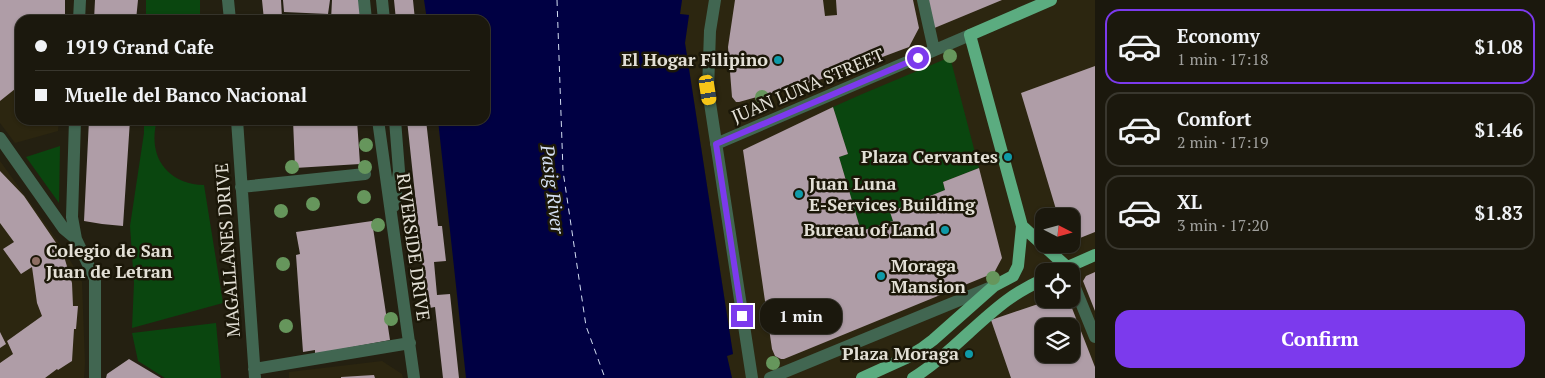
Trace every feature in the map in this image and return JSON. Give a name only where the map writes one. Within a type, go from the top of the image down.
[{"type":"main road","name":"JUAN LUNA STREET","points":[[970,35],[1051,0]]},
{"type":"main road","points":[[862,378],[921,349],[994,286],[1008,280],[1016,272],[1018,266],[1022,226],[970,35]]},
{"type":"main road","points":[[1022,226],[1057,263]]},
{"type":"main road","points":[[1080,264],[1095,255]]},
{"type":"main road","points":[[913,378],[942,357],[1006,300],[1035,284]]},
{"type":"street","points":[[79,15],[80,0]]},
{"type":"street","points":[[228,0],[230,15]]},
{"type":"street","points":[[364,0],[366,15]]},
{"type":"street","points":[[382,0],[384,15]]},
{"type":"street","points":[[715,0],[710,31],[708,90],[752,378]]},
{"type":"street","points":[[923,0],[934,50]]},
{"type":"street","name":"JUAN LUNA STREET","points":[[716,144],[970,35]]},
{"type":"street","points":[[75,125],[72,217],[76,239],[95,278],[95,378]]},
{"type":"street","name":"MAGALLANES DRIVE","points":[[237,125],[255,374]]},
{"type":"street","name":"RIVERSIDE DRIVE","points":[[379,125],[414,378]]},
{"type":"street","points":[[392,219],[399,171],[395,125]]},
{"type":"street","points":[[0,139],[64,229],[76,239]]},
{"type":"street","points":[[241,187],[365,174]]},
{"type":"street","points":[[770,378],[994,286]]},
{"type":"street","points":[[1080,303],[1095,337]]},
{"type":"street","points":[[255,374],[410,343]]},
{"type":"shaded area","points":[[0,0],[15,15],[15,125],[59,125],[58,131],[15,143],[0,123]]},
{"type":"shaded area","points":[[682,0],[1095,0],[1095,378],[732,378],[727,356],[733,354],[685,43],[689,15],[680,14]]},
{"type":"shaded area","name":"Colegio de San Juan de Letran","points":[[0,161],[65,251],[82,282],[84,378],[0,378]]},
{"type":"shaded area","points":[[382,361],[402,374],[403,378],[289,378],[289,372]]},
{"type":"green space","points":[[146,0],[200,0],[200,15],[146,15]]},
{"type":"green space","points":[[950,57],[979,168],[943,182],[945,190],[890,212],[893,221],[861,231],[839,157],[848,154],[833,107]]},
{"type":"green space","points":[[144,125],[156,125],[155,145],[163,166],[180,179],[204,185],[223,303],[132,328],[134,283],[130,226]]},
{"type":"green space","points":[[60,146],[59,203],[26,157]]},
{"type":"green space","points":[[216,323],[221,378],[165,378],[138,361],[132,333]]},
{"type":"water","name":"Pasig River","points":[[424,0],[682,0],[680,14],[689,15],[685,43],[733,354],[727,356],[732,378],[466,378],[439,125],[490,125],[490,15],[426,15]]},
{"type":"building","points":[[0,0],[65,0],[65,15],[15,15],[15,89],[0,101]]},
{"type":"building","points":[[95,0],[138,0],[136,15],[94,15]]},
{"type":"building","points":[[262,0],[281,0],[282,15],[264,15]]},
{"type":"building","points":[[283,0],[330,0],[328,14],[284,12]]},
{"type":"building","points":[[332,0],[359,0],[360,15],[331,15]]},
{"type":"building","points":[[394,0],[413,0],[414,15],[396,15]]},
{"type":"building","name":"El Hogar Filipino","points":[[735,0],[823,0],[825,16],[837,15],[836,0],[913,0],[919,28],[909,47],[829,77],[736,102],[732,97],[728,47]]},
{"type":"building","points":[[926,0],[1002,0],[932,29]]},
{"type":"building","points":[[1095,66],[1095,232],[1080,238],[1080,208],[1056,208],[1021,93]]},
{"type":"building","points":[[833,107],[848,154],[839,157],[861,231],[893,221],[890,212],[945,190],[943,182],[979,168],[1002,258],[994,273],[781,359],[775,356],[772,349],[743,150]]},
{"type":"building","points":[[89,125],[130,125],[123,226],[84,221]]},
{"type":"building","points":[[293,125],[357,125],[360,164],[295,168]]},
{"type":"building","points":[[408,125],[427,125],[438,226],[442,226],[446,261],[434,262],[437,295],[450,294],[459,378],[443,378],[435,307],[424,309],[423,297],[426,297]]},
{"type":"building","name":"Colegio de San Juan de Letran","points":[[0,171],[24,196],[63,253],[72,283],[73,306],[78,306],[72,361],[45,378],[0,378],[0,363],[13,354],[7,341],[42,316],[37,303],[32,267],[21,274],[3,249],[14,242],[0,223]]},
{"type":"building","points":[[372,221],[390,340],[315,354],[315,350],[303,352],[296,255],[300,254],[296,232]]},
{"type":"building","points":[[1095,272],[1095,311],[1083,281],[1086,276]]},
{"type":"building","points":[[1035,305],[1035,308],[1072,308],[1076,318],[1035,318],[1035,363],[1080,363],[1080,329],[1095,367],[1095,378],[1011,378],[991,320]]},
{"type":"building","points":[[0,332],[6,344],[0,348]]},
{"type":"building","points":[[129,359],[161,378],[106,378],[107,374]]},
{"type":"building","points":[[374,375],[375,378],[341,378],[341,377]]},
{"type":"ferry route","points":[[557,0],[563,171],[586,326],[605,378]]},
{"type":"place","name":"El Hogar Filipino","points":[[778,60]]},
{"type":"place","name":"Plaza Cervantes","points":[[1008,157]]},
{"type":"place","name":"Juan Luna E-Services Building","points":[[799,194]]},
{"type":"place","name":"Bureau of Land","points":[[945,230]]},
{"type":"place","name":"Colegio de San Juan de Letran","points":[[36,261]]},
{"type":"place","name":"Moraga Mansion","points":[[881,276]]},
{"type":"place","name":"Plaza Moraga","points":[[969,354]]},
{"type":"route","points":[[742,316],[716,144],[918,58]]}]
